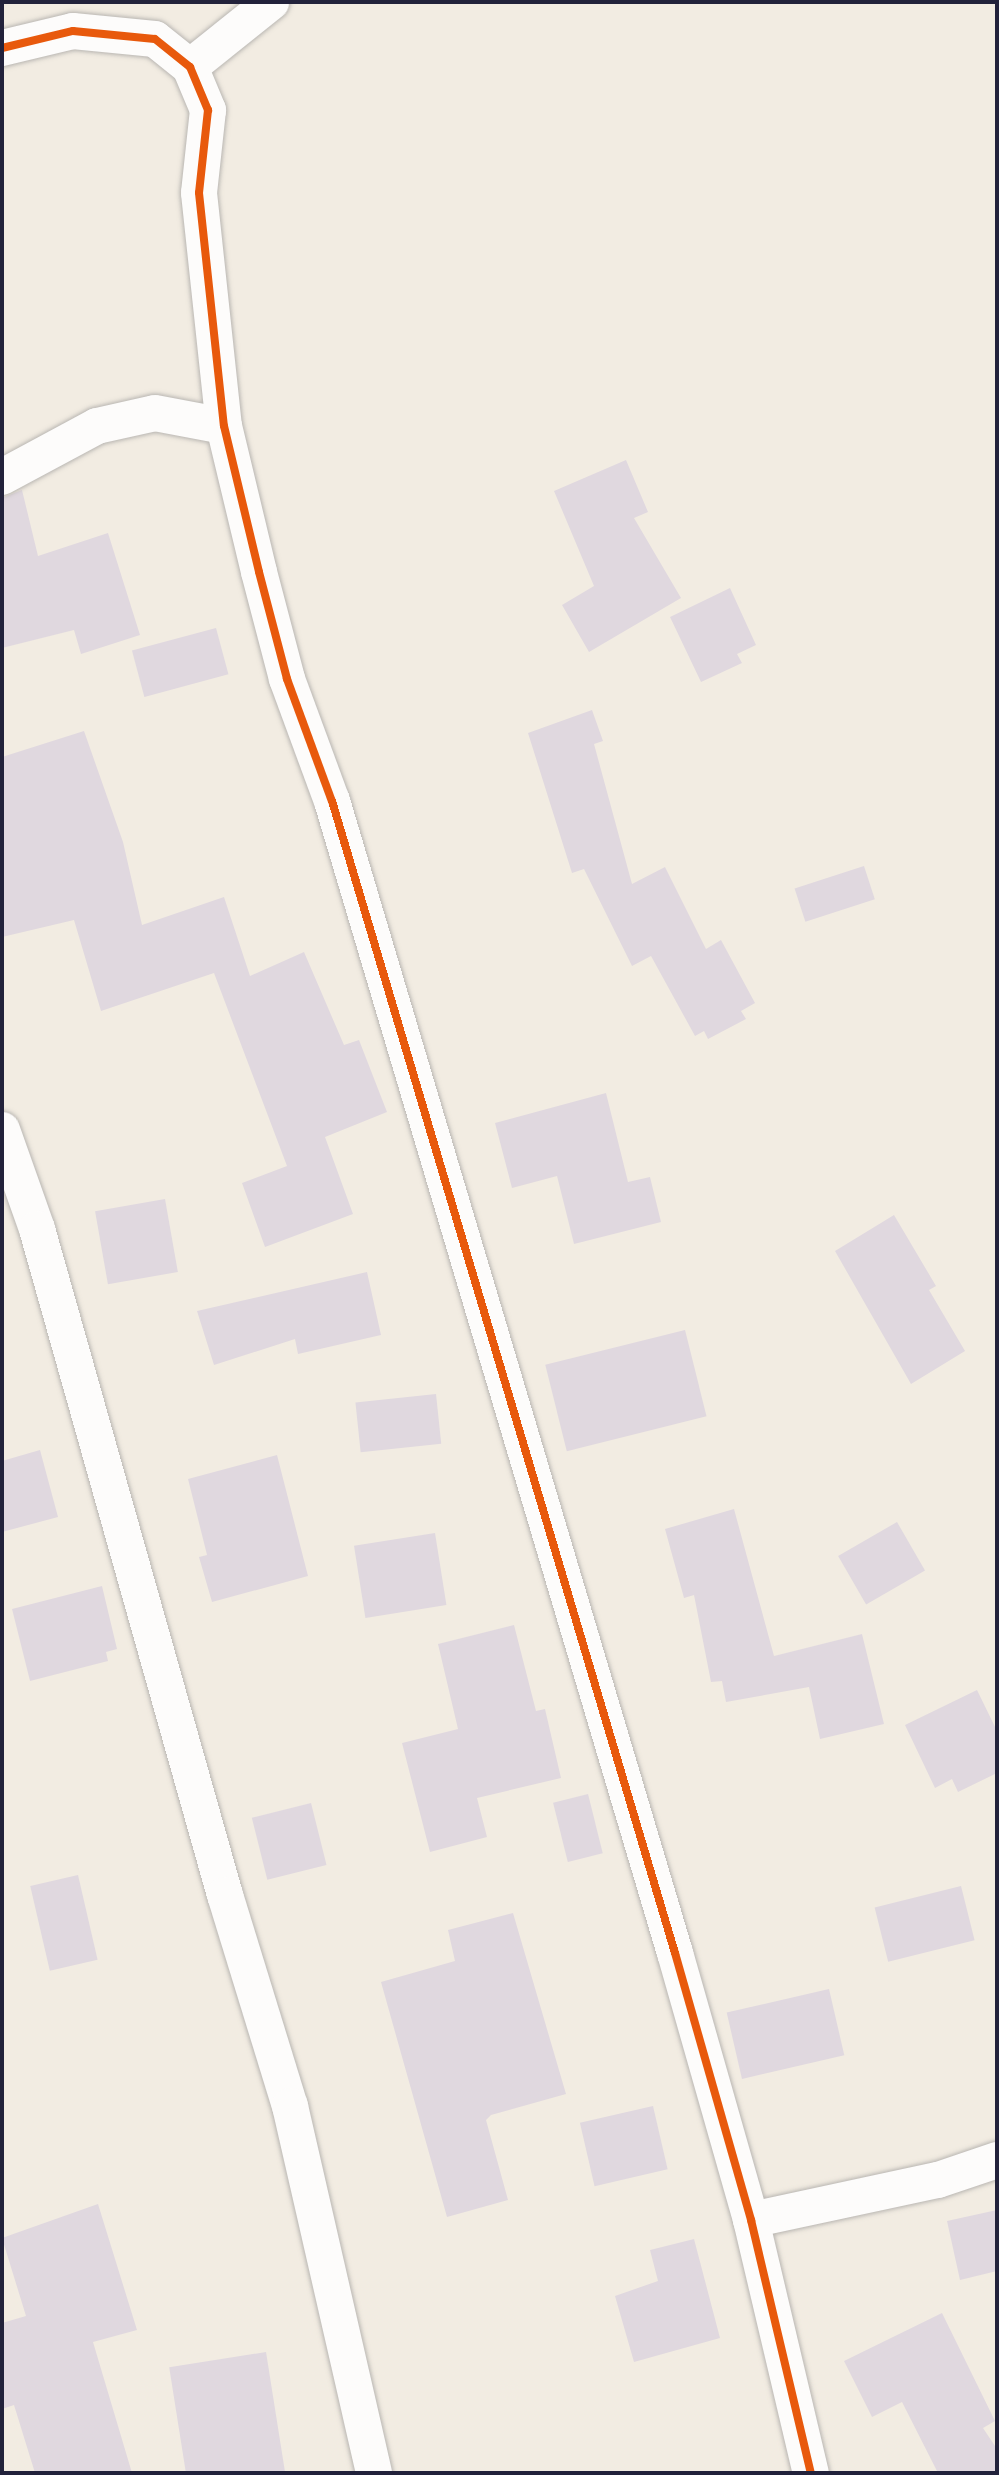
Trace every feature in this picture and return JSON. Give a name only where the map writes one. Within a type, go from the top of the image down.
[{"type":"street","points":[[190,67],[271,2]]},
{"type":"street","points":[[2,48],[73,31],[114,32],[155,39],[190,67],[208,110],[199,193],[224,426],[287,679],[336,816],[751,2220],[811,2473]]},
{"type":"street","points":[[2,477],[97,426],[140,416],[155,413],[224,426]]},
{"type":"street","points":[[2,1130],[37,1229],[225,1895],[290,2106],[374,2473]]},
{"type":"street","points":[[751,2220],[938,2180],[997,2160]]},
{"type":"building","points":[[626,460],[648,512],[634,518],[681,598],[589,652],[562,605],[594,586],[554,491]]},
{"type":"building","points":[[22,490],[38,556],[108,533],[140,635],[81,654],[74,630],[2,648],[2,498]]},
{"type":"building","points":[[730,588],[756,645],[737,654],[742,663],[701,682],[670,617]]},
{"type":"building","points":[[216,628],[228,674],[144,697],[132,651]]},
{"type":"building","points":[[592,710],[603,741],[594,744],[632,884],[665,867],[706,949],[721,940],[755,1003],[741,1011],[746,1019],[708,1039],[704,1031],[695,1036],[651,956],[632,966],[584,869],[572,873],[528,733]]},
{"type":"building","points":[[84,731],[123,842],[142,925],[224,897],[250,976],[304,952],[344,1045],[359,1040],[387,1112],[325,1137],[353,1214],[265,1247],[242,1183],[287,1166],[214,973],[101,1011],[74,920],[2,937],[2,757]]},
{"type":"building","points":[[864,866],[875,899],[805,922],[795,889]]},
{"type":"building","points":[[606,1093],[628,1182],[650,1177],[661,1222],[574,1244],[557,1176],[512,1188],[495,1123]]},
{"type":"building","points":[[165,1199],[178,1272],[108,1284],[95,1211]]},
{"type":"building","points":[[894,1215],[936,1286],[929,1290],[965,1351],[911,1384],[835,1251]]},
{"type":"building","points":[[367,1272],[381,1335],[298,1354],[295,1339],[214,1365],[197,1311]]},
{"type":"building","points":[[685,1330],[707,1416],[567,1451],[545,1365]]},
{"type":"building","points":[[436,1394],[441,1444],[361,1452],[355,1402]]},
{"type":"building","points":[[40,1450],[58,1517],[2,1532],[2,1461]]},
{"type":"building","points":[[277,1455],[308,1576],[212,1602],[199,1557],[207,1555],[188,1479]]},
{"type":"building","points":[[734,1509],[774,1656],[862,1634],[884,1724],[820,1739],[809,1687],[726,1702],[722,1681],[711,1682],[694,1595],[684,1598],[665,1529]]},
{"type":"building","points":[[897,1522],[925,1570],[866,1604],[838,1556]]},
{"type":"building","points":[[435,1533],[446,1605],[365,1618],[354,1546]]},
{"type":"building","points":[[102,1586],[117,1649],[106,1652],[108,1661],[30,1681],[12,1609]]},
{"type":"building","points":[[514,1625],[536,1711],[545,1709],[561,1778],[477,1798],[487,1837],[430,1852],[402,1743],[458,1729],[438,1644]]},
{"type":"building","points":[[977,1690],[997,1731],[997,1773],[958,1792],[952,1779],[935,1788],[905,1725]]},
{"type":"building","points":[[588,1794],[603,1853],[568,1862],[553,1803]]},
{"type":"building","points":[[311,1803],[326,1865],[267,1880],[252,1818]]},
{"type":"building","points":[[78,1875],[98,1960],[50,1971],[30,1886]]},
{"type":"building","points":[[961,1886],[975,1940],[888,1962],[875,1908]]},
{"type":"building","points":[[513,1913],[566,2094],[491,2115],[486,2120],[508,2200],[447,2217],[381,1982],[455,1961],[448,1930]]},
{"type":"building","points":[[829,1989],[844,2055],[742,2079],[727,2013]]},
{"type":"building","points":[[653,2106],[668,2169],[595,2186],[580,2123]]},
{"type":"building","points":[[98,2204],[137,2330],[93,2342],[132,2473],[35,2473],[14,2405],[2,2409],[2,2323],[26,2316],[2,2238]]},
{"type":"building","points":[[997,2210],[997,2271],[960,2280],[947,2221]]},
{"type":"building","points":[[694,2239],[720,2338],[634,2362],[615,2296],[658,2281],[650,2250]]},
{"type":"building","points":[[942,2313],[995,2421],[983,2428],[997,2449],[997,2473],[938,2473],[902,2402],[872,2417],[844,2361]]},
{"type":"building","points":[[266,2352],[285,2473],[186,2473],[169,2367]]},
{"type":"cycle path","points":[[2,48],[73,31],[155,39],[190,67],[208,110],[199,193],[224,426],[259,572],[287,679],[332,801],[675,1953],[751,2220],[811,2473]]}]
